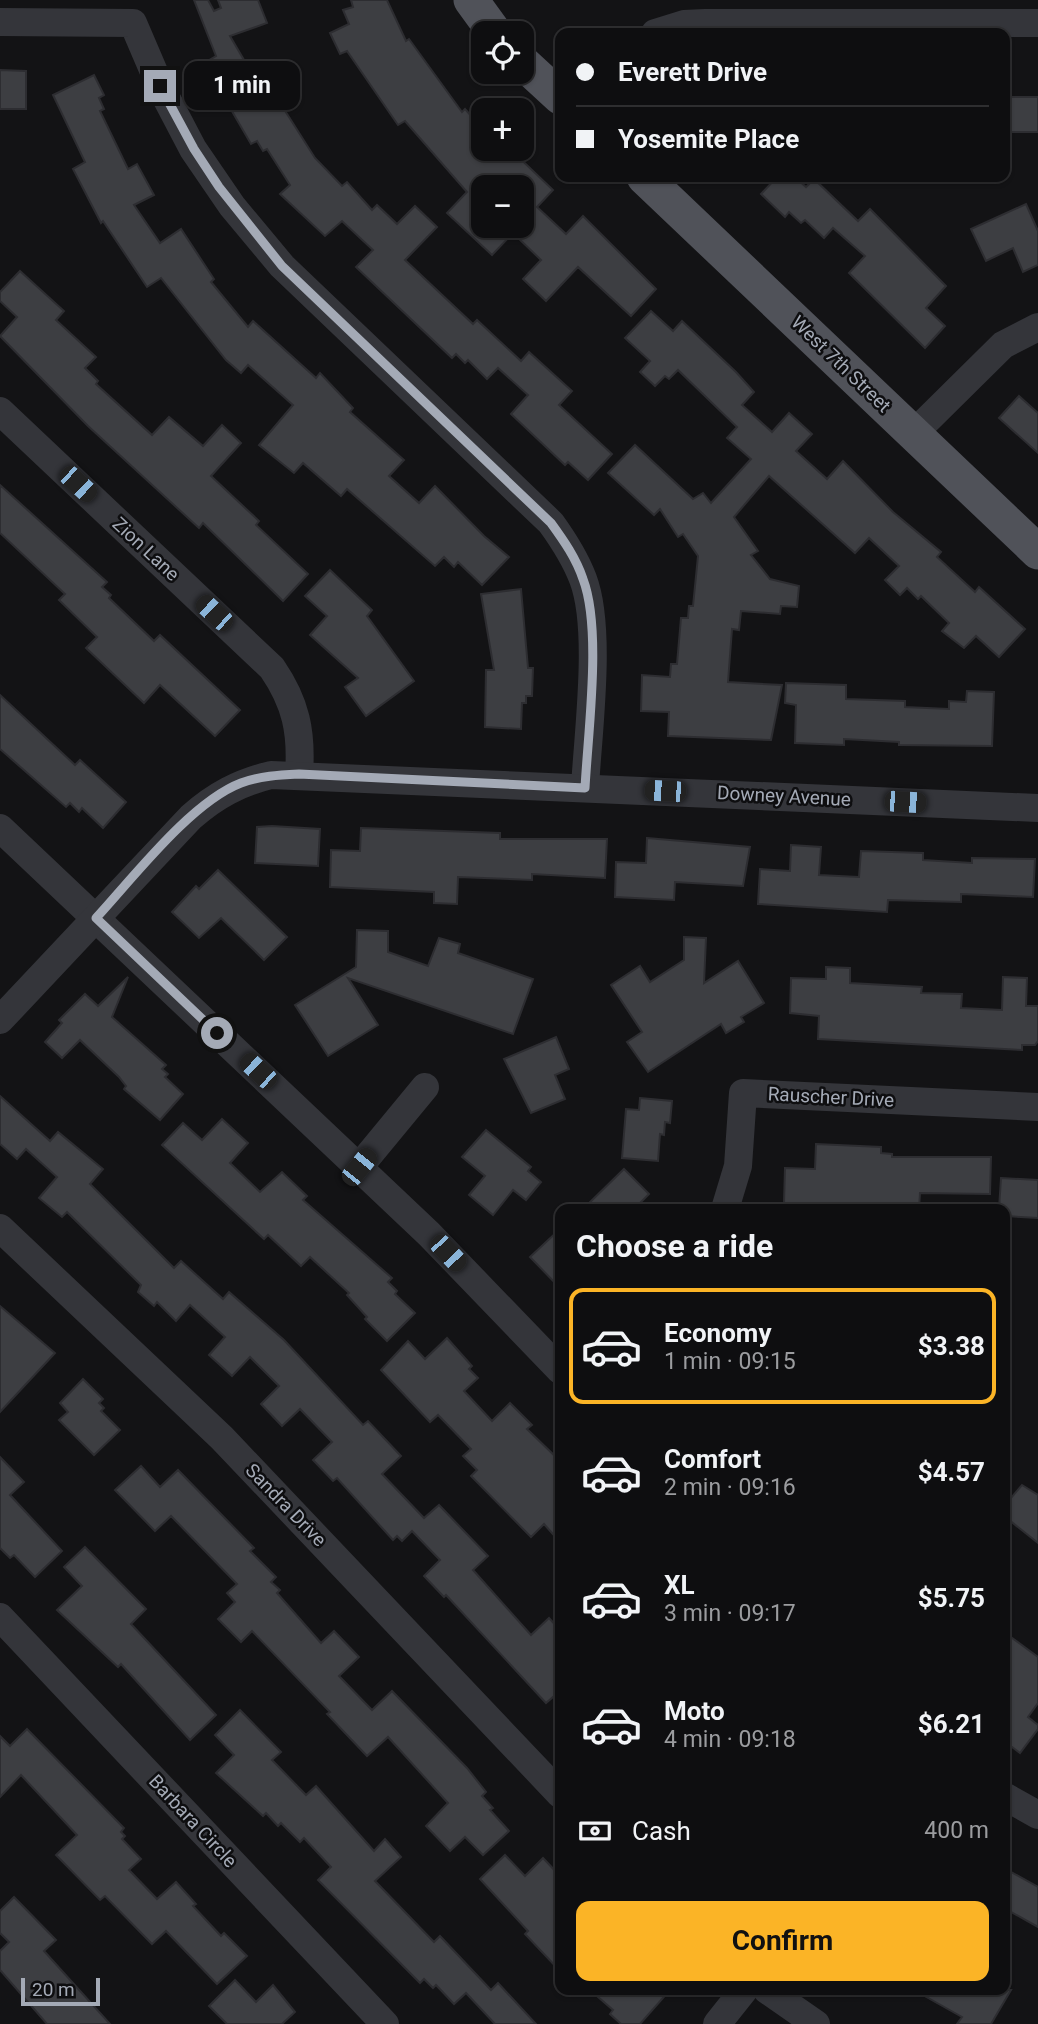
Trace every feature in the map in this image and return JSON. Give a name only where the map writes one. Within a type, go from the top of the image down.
[{"type":"main road","points":[[471,0],[486,21]]},
{"type":"main road","points":[[534,73],[555,92]]},
{"type":"main road","name":"West 7th Street","points":[[649,182],[1038,552]]},
{"type":"street","points":[[0,22],[134,23],[160,86],[194,149],[232,206],[282,266],[551,523],[572,552],[584,581],[592,617],[585,788]]},
{"type":"street","points":[[671,28],[705,23],[1038,23]]},
{"type":"street","points":[[914,433],[1003,345],[1038,327]]},
{"type":"street","name":"Zion Lane","points":[[0,411],[272,668],[288,691],[298,718],[301,744],[299,774]]},
{"type":"street","name":"Downey Avenue","points":[[0,1020],[191,817],[214,797],[251,780],[271,775],[299,774],[1038,808]]},
{"type":"street","points":[[0,828],[429,1234],[555,1365]]},
{"type":"street","points":[[359,1167],[425,1087]]},
{"type":"street","name":"Rauscher Drive","points":[[727,1204],[738,1166],[743,1093],[1038,1107]]},
{"type":"street","name":"Sandra Drive","points":[[0,1228],[222,1438],[555,1789]]},
{"type":"street","name":"Barbara Circle","points":[[0,1617],[385,2024]]},
{"type":"street","points":[[1010,1799],[1038,1815]]},
{"type":"street","points":[[717,2024],[740,1995]]},
{"type":"street","points":[[774,1995],[816,2024]]},
{"type":"building","points":[[194,0],[208,0],[214,11],[221,8],[218,0],[258,0],[267,23],[230,36],[261,89],[268,84],[315,158],[342,186],[347,182],[372,210],[377,205],[397,224],[415,206],[437,227],[405,260],[473,324],[477,320],[521,361],[529,352],[572,391],[559,405],[612,454],[588,480],[568,462],[565,465],[511,414],[528,395],[498,368],[487,379],[468,360],[465,363],[456,354],[452,358],[356,267],[373,250],[342,221],[325,236],[280,194],[290,185],[267,149],[263,151],[257,141],[251,144],[204,63],[216,56]]},
{"type":"building","points":[[351,0],[387,0],[406,41],[409,39],[462,112],[465,109],[471,116],[471,161],[523,161],[553,190],[537,207],[566,234],[583,216],[656,289],[631,316],[578,267],[546,301],[523,279],[541,260],[518,238],[534,238],[534,175],[471,175],[471,235],[447,213],[467,192],[405,121],[398,125],[347,51],[340,54],[330,33],[349,24],[343,10],[353,7]]},
{"type":"building","points":[[0,70],[26,71],[26,109],[0,109]]},
{"type":"building","points":[[94,75],[104,95],[99,98],[104,109],[100,111],[128,169],[137,164],[154,195],[134,205],[160,243],[181,229],[214,279],[211,282],[248,327],[253,321],[316,378],[320,373],[353,408],[350,412],[404,460],[389,476],[419,503],[435,486],[484,536],[509,557],[482,585],[458,562],[454,567],[444,557],[435,566],[347,489],[341,496],[303,463],[294,473],[259,445],[293,405],[248,365],[241,373],[226,360],[161,278],[147,287],[103,221],[101,223],[73,169],[85,162],[53,95]]},
{"type":"building","points":[[1010,97],[1038,97],[1038,132],[1010,132]]},
{"type":"building","points":[[772,182],[800,182],[806,187],[811,182],[817,182],[858,221],[870,209],[946,286],[926,308],[945,326],[925,348],[849,273],[865,256],[833,228],[824,238],[805,220],[801,223],[789,212],[785,217],[761,194]]},
{"type":"building","points":[[1026,204],[1038,231],[1038,265],[1023,272],[1013,248],[986,261],[971,229]]},
{"type":"building","points":[[474,238],[508,238],[492,255]]},
{"type":"building","points":[[20,271],[64,311],[56,320],[96,357],[85,368],[98,381],[96,384],[152,435],[169,417],[203,446],[222,425],[241,443],[211,476],[259,521],[256,525],[308,574],[283,601],[203,523],[199,528],[88,426],[0,336],[17,317],[0,301],[0,292]]},
{"type":"building","points":[[651,311],[673,331],[682,321],[736,372],[754,392],[742,405],[772,432],[789,413],[812,434],[796,451],[827,479],[843,461],[893,512],[941,552],[937,557],[975,592],[979,587],[1025,629],[999,657],[976,636],[964,648],[942,631],[949,623],[921,596],[918,599],[907,588],[900,595],[885,580],[899,566],[869,538],[855,553],[769,476],[734,517],[758,551],[751,555],[770,579],[799,586],[797,607],[781,606],[780,614],[741,611],[739,630],[732,629],[728,682],[782,685],[771,740],[668,736],[669,712],[641,711],[642,675],[670,677],[671,664],[677,664],[681,618],[688,618],[689,606],[693,606],[698,556],[683,534],[678,537],[660,509],[654,515],[608,473],[635,445],[693,499],[703,493],[711,503],[751,459],[727,438],[737,427],[678,370],[669,379],[665,376],[655,386],[640,372],[650,361],[625,338]]},
{"type":"building","points":[[1019,396],[1038,413],[1038,453],[999,418]]},
{"type":"building","points":[[0,485],[107,582],[102,587],[111,595],[109,598],[154,641],[160,635],[240,710],[215,736],[160,685],[144,703],[86,648],[97,637],[59,600],[65,594],[0,533]]},
{"type":"building","points":[[330,570],[372,610],[367,616],[414,681],[366,716],[345,687],[358,678],[310,635],[327,616],[305,596]]},
{"type":"building","points":[[521,589],[528,668],[533,668],[532,696],[526,696],[526,703],[522,703],[521,729],[485,727],[486,670],[494,670],[481,594]]},
{"type":"building","points":[[786,683],[846,685],[846,699],[905,701],[905,707],[949,709],[949,701],[966,702],[967,691],[994,692],[992,746],[899,745],[899,742],[844,739],[844,745],[795,743],[796,705],[785,703]]},
{"type":"building","points":[[0,695],[75,765],[80,760],[126,802],[103,828],[82,808],[79,812],[70,803],[66,807],[0,749]]},
{"type":"building","points":[[257,827],[320,829],[318,866],[255,863]]},
{"type":"building","points":[[361,828],[500,833],[500,839],[607,839],[605,878],[532,874],[532,880],[458,877],[457,904],[434,903],[434,892],[330,887],[331,850],[360,851]]},
{"type":"building","points":[[647,838],[750,847],[743,886],[675,882],[674,900],[615,897],[616,862],[646,863]]},
{"type":"building","points":[[791,845],[821,847],[819,875],[859,877],[861,851],[923,853],[923,860],[972,863],[972,858],[1035,859],[1033,897],[961,894],[961,902],[888,900],[887,912],[758,904],[760,869],[790,871]]},
{"type":"building","points":[[218,870],[287,937],[264,960],[221,918],[199,938],[172,912],[196,886],[199,889]]},
{"type":"building","points":[[357,930],[388,931],[388,952],[428,966],[439,938],[460,944],[458,953],[533,979],[513,1034],[348,978],[378,1025],[328,1056],[295,1005],[356,967]]},
{"type":"building","points":[[684,937],[706,938],[704,983],[738,961],[764,1003],[741,1017],[744,1022],[726,1033],[721,1024],[648,1072],[627,1042],[642,1032],[611,985],[640,966],[650,982],[684,960]]},
{"type":"building","points":[[826,967],[850,968],[850,983],[922,987],[921,993],[962,994],[961,1008],[1002,1010],[1003,977],[1027,978],[1026,1006],[1038,1006],[1038,1041],[1035,1045],[1022,1045],[1022,1050],[818,1039],[819,1016],[790,1013],[791,978],[826,979]]},
{"type":"building","points":[[128,977],[112,1017],[166,1065],[162,1069],[168,1074],[165,1077],[183,1094],[160,1120],[124,1089],[126,1086],[119,1077],[80,1040],[62,1058],[45,1042],[62,1023],[59,1020],[85,994],[98,1006]]},
{"type":"building","points":[[556,1037],[569,1069],[555,1075],[565,1099],[531,1113],[504,1059]]},
{"type":"building","points":[[0,1096],[50,1141],[58,1132],[103,1169],[90,1184],[174,1268],[181,1261],[223,1299],[229,1292],[284,1340],[363,1425],[368,1421],[401,1456],[382,1474],[424,1518],[439,1505],[488,1556],[473,1570],[531,1635],[549,1618],[555,1625],[555,1695],[546,1703],[446,1595],[444,1597],[424,1576],[440,1560],[412,1531],[402,1541],[397,1536],[393,1540],[337,1478],[333,1481],[313,1460],[332,1442],[300,1409],[282,1426],[261,1404],[279,1386],[250,1357],[232,1376],[209,1355],[225,1337],[190,1305],[176,1321],[157,1302],[154,1306],[138,1292],[141,1285],[67,1212],[62,1217],[39,1198],[57,1177],[26,1149],[17,1159],[0,1144]]},
{"type":"building","points":[[640,1098],[672,1101],[670,1123],[665,1122],[664,1135],[660,1134],[658,1161],[622,1158],[626,1109],[639,1110]]},
{"type":"building","points":[[222,1119],[248,1143],[230,1163],[260,1192],[282,1172],[307,1196],[303,1200],[392,1278],[388,1282],[397,1291],[395,1294],[415,1313],[387,1341],[365,1319],[367,1317],[347,1295],[349,1293],[310,1257],[301,1266],[268,1235],[264,1239],[162,1145],[183,1123],[202,1140]]},
{"type":"building","points":[[486,1130],[531,1167],[528,1171],[541,1182],[526,1200],[513,1190],[493,1215],[469,1195],[485,1176],[462,1157]]},
{"type":"building","points":[[816,1144],[881,1147],[881,1153],[892,1154],[892,1157],[991,1157],[990,1194],[920,1193],[919,1204],[784,1203],[785,1168],[815,1169]]},
{"type":"building","points":[[624,1169],[649,1194],[639,1204],[588,1204]]},
{"type":"building","points":[[1001,1178],[1038,1180],[1038,1218],[1010,1216],[1010,1204],[999,1204]]},
{"type":"building","points":[[555,1234],[555,1283],[530,1257]]},
{"type":"building","points":[[0,1306],[55,1353],[0,1412]]},
{"type":"building","points":[[447,1338],[472,1366],[469,1369],[478,1378],[464,1391],[492,1421],[510,1403],[532,1425],[527,1429],[555,1456],[555,1536],[544,1524],[531,1537],[471,1476],[477,1470],[463,1456],[471,1449],[438,1415],[430,1422],[381,1370],[408,1341],[425,1359]]},
{"type":"building","points":[[83,1379],[103,1399],[99,1403],[104,1408],[101,1411],[120,1430],[94,1455],[59,1420],[68,1412],[60,1403]]},
{"type":"building","points":[[0,1457],[24,1482],[10,1495],[62,1551],[35,1577],[14,1555],[10,1558],[0,1548]]},
{"type":"building","points":[[141,1466],[160,1487],[178,1470],[254,1548],[250,1551],[276,1577],[271,1582],[280,1590],[277,1593],[321,1643],[334,1631],[359,1657],[339,1676],[372,1710],[392,1691],[467,1768],[486,1792],[482,1796],[493,1808],[490,1810],[509,1831],[483,1855],[465,1837],[450,1851],[426,1826],[448,1803],[388,1737],[367,1756],[327,1714],[330,1712],[252,1631],[241,1642],[218,1619],[235,1602],[227,1593],[237,1584],[171,1516],[155,1531],[115,1490]]},
{"type":"building","points":[[1022,1485],[1038,1495],[1038,1543],[1010,1521],[1010,1499]]},
{"type":"building","points":[[85,1547],[146,1609],[131,1624],[216,1715],[190,1740],[121,1664],[118,1667],[57,1610],[82,1586],[64,1567]]},
{"type":"building","points":[[1010,1636],[1038,1657],[1038,1703],[1028,1717],[1038,1725],[1038,1729],[1020,1753],[1010,1746]]},
{"type":"building","points":[[240,1710],[281,1752],[272,1760],[306,1795],[316,1786],[374,1851],[385,1839],[401,1857],[375,1881],[434,1942],[440,1936],[491,1990],[498,1983],[536,2024],[495,2024],[466,1993],[454,2004],[436,1985],[433,1988],[424,1979],[420,1983],[318,1880],[331,1867],[304,1838],[300,1842],[281,1823],[278,1826],[266,1813],[263,1816],[216,1773],[234,1755],[215,1735]]},
{"type":"building","points":[[27,1729],[124,1828],[121,1832],[125,1836],[122,1839],[141,1859],[129,1870],[157,1899],[176,1882],[196,1904],[193,1906],[221,1936],[224,1933],[247,1956],[217,1984],[166,1931],[152,1944],[105,1896],[100,1900],[56,1855],[77,1835],[21,1775],[0,1797],[0,1736],[10,1746]]},
{"type":"building","points":[[505,1855],[525,1876],[543,1858],[555,1871],[555,1966],[525,1934],[528,1931],[480,1879]]},
{"type":"building","points":[[1010,1871],[1038,1887],[1038,1927],[1010,1911]]},
{"type":"building","points":[[14,1897],[56,1940],[44,1951],[110,2024],[47,2024],[0,1970],[0,1951],[9,1942],[0,1933],[0,1911]]},
{"type":"building","points":[[235,1980],[256,2002],[273,1985],[295,2012],[282,2024],[227,2024],[209,2006]]},
{"type":"building","points":[[596,1995],[666,1995],[640,2024],[621,2024],[610,2014],[613,2010]]},
{"type":"building","points":[[923,1995],[1008,1995],[991,2024],[957,2024],[962,2017]]},
{"type":"route","points":[[160,86],[194,149],[219,187],[282,266],[551,523],[572,552],[584,581],[592,617],[585,788],[299,774],[271,775],[240,783],[214,797],[191,817],[96,918],[217,1033]]}]
